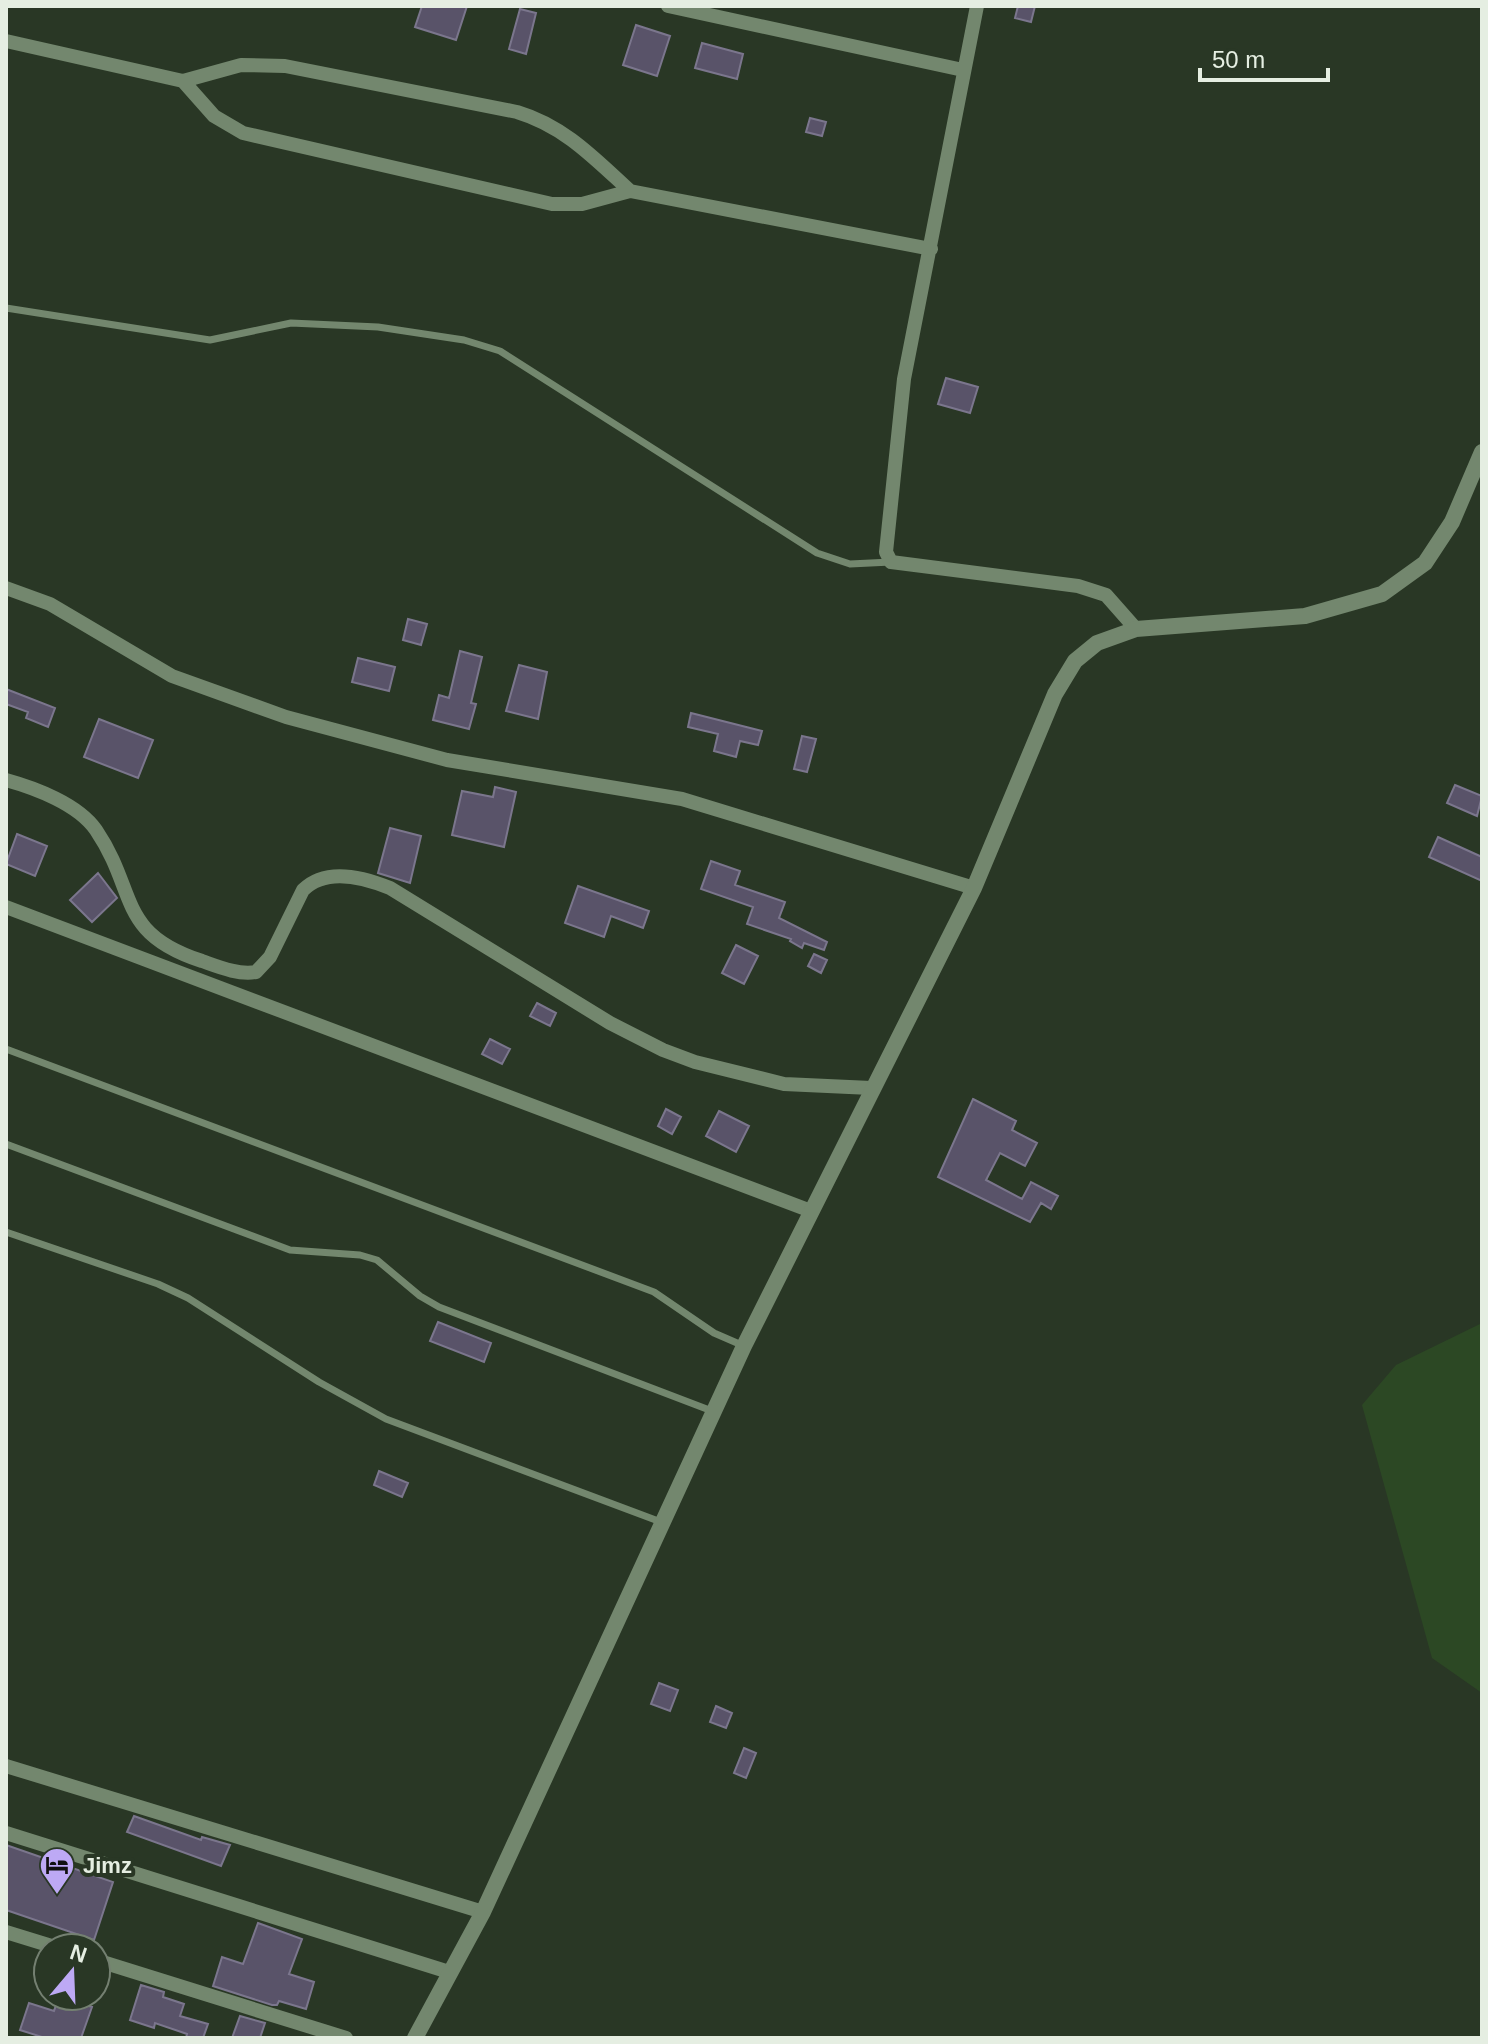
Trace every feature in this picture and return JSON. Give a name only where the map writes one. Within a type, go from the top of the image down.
[{"type":"street","points":[[668,6],[963,70]]},
{"type":"street","points":[[977,6],[904,379],[884,544],[891,562],[1078,586],[1106,595],[1136,629]]},
{"type":"street","points":[[6,41],[183,81],[241,65],[285,66],[517,112],[545,120],[569,136],[630,191]]},
{"type":"street","points":[[183,81],[214,116],[243,133],[552,204],[582,204],[630,191],[931,249]]},
{"type":"street","points":[[415,2038],[483,1912],[744,1346],[974,888],[1055,694],[1075,661],[1097,643],[1136,629],[1305,616],[1382,594],[1425,563],[1452,522],[1482,452]]},
{"type":"street","points":[[6,588],[50,604],[172,676],[286,717],[447,760],[682,799],[974,888]]},
{"type":"street","points":[[6,780],[62,804],[95,829],[144,929],[160,944],[177,953],[227,969],[256,972],[270,957],[303,890],[311,882],[320,877],[358,878],[390,888],[610,1023],[663,1050],[695,1062],[784,1084],[871,1088]]},
{"type":"street","points":[[6,907],[811,1211]]},
{"type":"street","points":[[6,1766],[483,1912]]},
{"type":"street","points":[[6,1833],[449,1972]]},
{"type":"street","points":[[6,1932],[32,1940]]},
{"type":"street","points":[[112,1965],[346,2038]]},
{"type":"lane","points":[[6,308],[210,340],[291,323],[378,327],[464,340],[500,351],[817,553],[850,564],[891,562]]},
{"type":"lane","points":[[6,1049],[654,1292],[714,1333],[744,1346]]},
{"type":"lane","points":[[6,1144],[290,1250],[360,1255],[377,1260],[420,1296],[439,1307],[713,1411]]},
{"type":"lane","points":[[6,1232],[158,1284],[188,1298],[319,1382],[386,1419],[661,1522]]},
{"type":"green space","points":[[1482,1323],[1482,1693],[1432,1658],[1362,1405],[1396,1365]]},
{"type":"building","points":[[422,6],[467,6],[456,40],[415,27]]},
{"type":"building","points":[[1018,6],[1035,6],[1031,22],[1015,18]]},
{"type":"building","points":[[520,9],[536,13],[526,54],[509,49]]},
{"type":"building","points":[[636,25],[670,36],[657,76],[623,65]]},
{"type":"building","points":[[702,43],[743,54],[737,79],[695,68]]},
{"type":"building","points":[[810,118],[826,122],[822,136],[806,132]]},
{"type":"building","points":[[946,378],[978,387],[970,413],[938,404]]},
{"type":"building","points":[[408,619],[427,624],[421,645],[403,640]]},
{"type":"building","points":[[460,651],[482,657],[471,703],[476,704],[469,729],[433,720],[439,695],[449,698]]},
{"type":"building","points":[[358,658],[395,667],[389,691],[352,682]]},
{"type":"building","points":[[519,665],[547,672],[538,719],[506,711]]},
{"type":"building","points":[[6,689],[55,708],[48,727],[26,718],[28,712],[6,704]]},
{"type":"building","points":[[691,713],[762,731],[758,745],[740,741],[736,757],[714,751],[718,734],[688,727]]},
{"type":"building","points":[[99,719],[153,740],[138,778],[84,757]]},
{"type":"building","points":[[802,736],[816,739],[807,772],[794,769]]},
{"type":"building","points":[[1455,785],[1482,796],[1477,816],[1447,803]]},
{"type":"building","points":[[495,787],[516,792],[504,847],[452,835],[462,791],[493,797]]},
{"type":"building","points":[[390,828],[421,836],[410,883],[378,873]]},
{"type":"building","points":[[17,834],[47,846],[35,876],[6,864]]},
{"type":"building","points":[[1438,837],[1482,857],[1482,881],[1429,857]]},
{"type":"building","points":[[711,861],[740,871],[735,885],[785,902],[779,918],[827,942],[824,950],[804,943],[802,948],[791,939],[747,924],[753,907],[701,889]]},
{"type":"building","points":[[98,873],[117,898],[92,922],[70,900]]},
{"type":"building","points":[[578,886],[649,911],[643,928],[611,916],[604,937],[565,923]]},
{"type":"building","points":[[736,945],[758,956],[744,984],[722,973]]},
{"type":"building","points":[[814,954],[827,960],[821,973],[808,966]]},
{"type":"building","points":[[537,1003],[556,1013],[550,1026],[530,1016]]},
{"type":"building","points":[[490,1039],[510,1049],[502,1064],[482,1054]]},
{"type":"building","points":[[973,1099],[1016,1121],[1012,1130],[1037,1143],[1025,1166],[1000,1153],[986,1180],[1022,1199],[1031,1182],[1058,1196],[1051,1209],[1041,1203],[1030,1222],[938,1177]]},
{"type":"building","points":[[666,1109],[681,1117],[672,1134],[658,1126]]},
{"type":"building","points":[[719,1111],[749,1126],[736,1152],[706,1136]]},
{"type":"building","points":[[438,1322],[491,1343],[484,1362],[430,1341]]},
{"type":"building","points":[[379,1471],[408,1483],[402,1497],[374,1485]]},
{"type":"building","points":[[659,1683],[678,1690],[670,1711],[651,1704]]},
{"type":"building","points":[[716,1706],[732,1713],[726,1728],[710,1722]]},
{"type":"building","points":[[744,1748],[756,1753],[746,1778],[734,1773]]},
{"type":"building","points":[[134,1816],[201,1840],[202,1837],[230,1845],[221,1866],[127,1832]]},
{"type":"building","name":"Jimz","points":[[6,1845],[113,1882],[97,1932],[71,1932],[6,1910]]},
{"type":"building","points":[[258,1923],[302,1939],[289,1974],[314,1982],[306,2009],[279,2001],[277,2005],[272,2005],[213,1986],[222,1957],[243,1964]]},
{"type":"building","points":[[141,1985],[164,1992],[163,1997],[184,2004],[180,2016],[208,2024],[203,2038],[186,2038],[187,2034],[155,2023],[154,2028],[130,2020]]},
{"type":"building","points":[[29,2003],[32,2004],[32,2012],[90,2012],[81,2038],[45,2038],[20,2030]]},
{"type":"building","points":[[240,2016],[265,2023],[260,2038],[232,2038]]},
{"type":"place","name":"Jimz","points":[[57,1896]]}]
